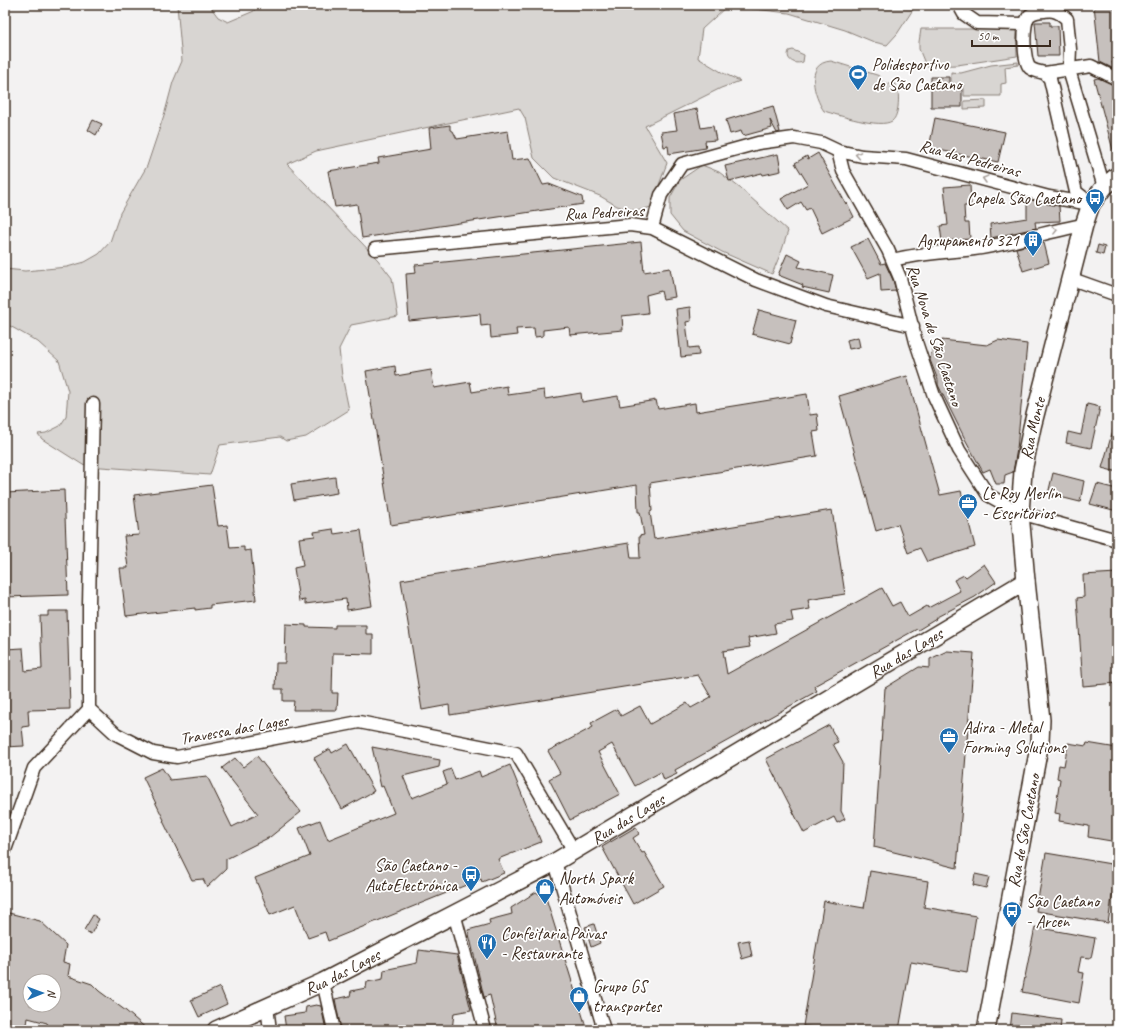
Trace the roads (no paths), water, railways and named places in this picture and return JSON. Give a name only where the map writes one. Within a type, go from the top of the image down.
[{"type":"main road","points":[[1091,204],[1104,187],[1117,176]]},
{"type":"main road","name":"Rua Monte","points":[[1026,581],[1020,513],[1023,471],[1072,279],[1084,224],[1091,204]]},
{"type":"main road","name":"Rua das Lages","points":[[216,1030],[323,982],[555,862],[1026,581]]},
{"type":"main road","name":"Rua de São Caetano","points":[[986,1030],[1040,742],[1041,720],[1026,581]]},
{"type":"street","points":[[959,5],[964,14],[977,23],[1024,24]]},
{"type":"street","points":[[1104,187],[1069,70],[1070,49],[1067,19],[1061,13],[1054,11],[1038,11],[1029,15],[1024,24],[1026,62],[1030,68],[1038,72],[1045,73],[1069,70],[1091,66],[1117,79]]},
{"type":"street","points":[[1045,73],[1050,80],[1076,192],[1091,204]]},
{"type":"street","name":"Rua Pedreiras","points":[[375,249],[630,225],[652,228],[662,195],[682,164],[758,143],[794,138],[821,143],[838,151]]},
{"type":"street","name":"Rua das Pedreiras","points":[[838,151],[862,156],[906,159],[1049,197],[1091,204]]},
{"type":"street","name":"Rua Nova de São Caetano","points":[[838,151],[843,171],[893,260],[900,278],[916,342],[934,396],[959,450],[988,495],[1020,513],[1117,540]]},
{"type":"street","points":[[893,260],[911,255],[975,249],[1084,224]]},
{"type":"street","points":[[652,228],[756,280],[826,306],[913,326]]},
{"type":"street","points":[[1072,279],[1117,295]]},
{"type":"street","points":[[5,850],[34,768],[89,709],[89,605],[93,404]]},
{"type":"street","name":"Travessa das Lages","points":[[89,709],[116,734],[153,753],[177,757],[359,722],[516,753],[574,851]]},
{"type":"street","points":[[555,862],[604,1030]]},
{"type":"street","points":[[454,913],[485,1030]]},
{"type":"street","points":[[323,982],[334,1030]]},
{"type":"street","points":[[267,1007],[270,1030]]},
{"type":"place","name":"Polidesportivo de São Caetano","points":[[858,91]]},
{"type":"place","name":"Capela São Caetano","points":[[1095,215]]},
{"type":"place","name":"Agrupamento 321","points":[[1033,257]]},
{"type":"place","name":"Le Roy Merlin - Escritórios","points":[[968,520]]},
{"type":"place","name":"Adira - Metal Forming Solutions","points":[[949,754]]},
{"type":"place","name":"São Caetano - AutoElectrónica","points":[[471,892]]},
{"type":"place","name":"North Spark Automóveis","points":[[545,905]]},
{"type":"place","name":"São Caetano - Arcen","points":[[1012,928]]},
{"type":"place","name":"Confeitaria Paivas - Restaurante","points":[[487,960]]},
{"type":"place","name":"Grupo GS transportes","points":[[579,1013]]}]
